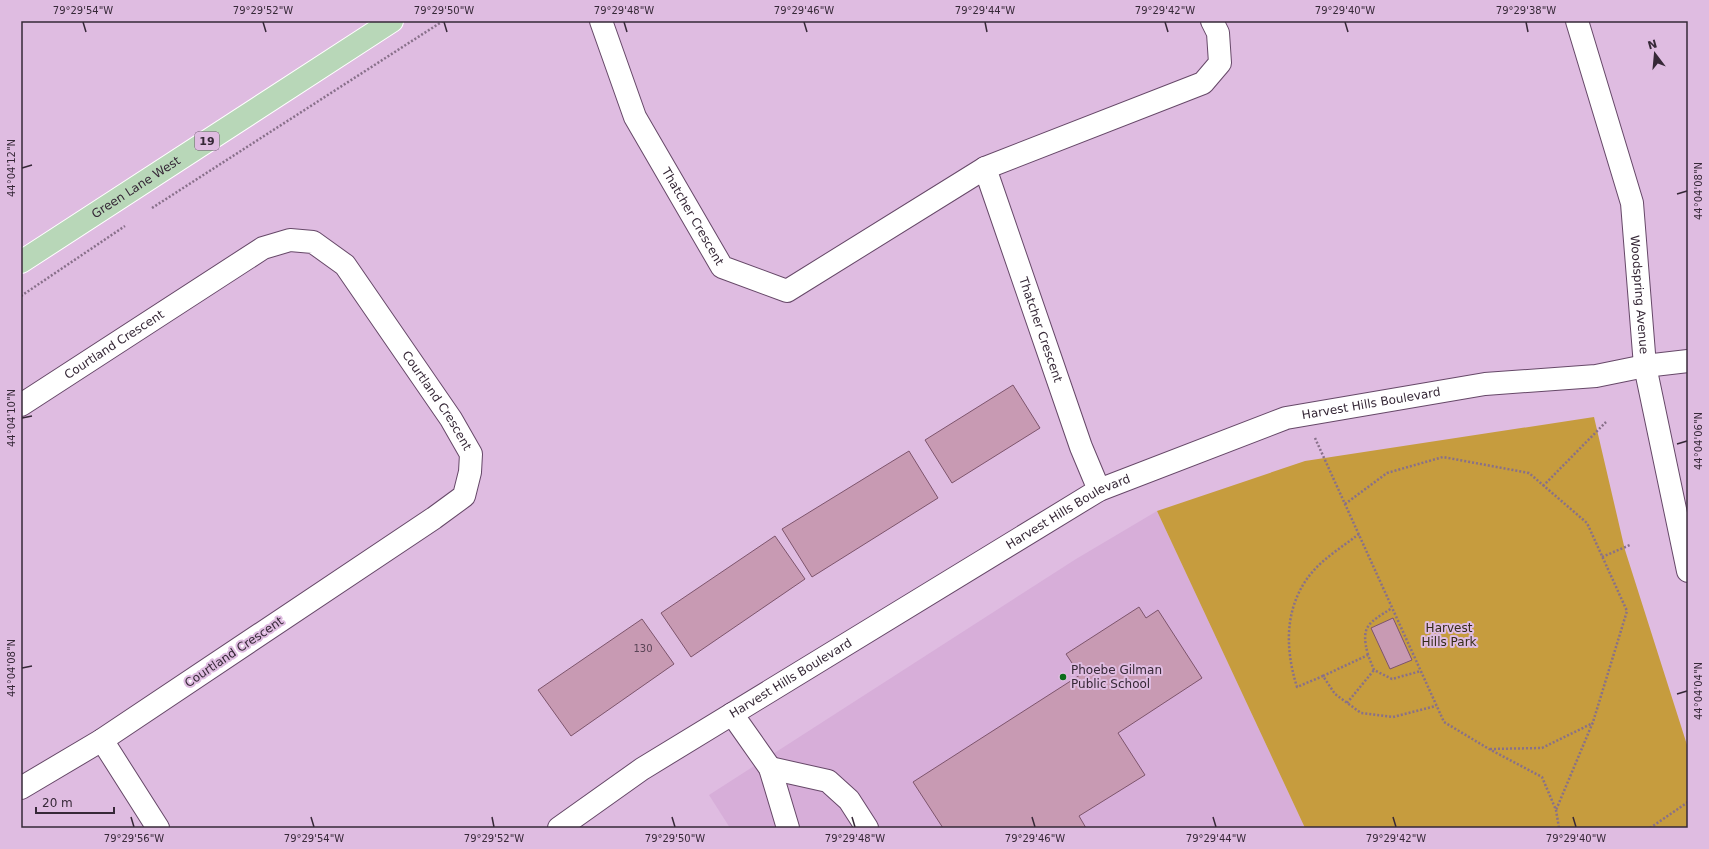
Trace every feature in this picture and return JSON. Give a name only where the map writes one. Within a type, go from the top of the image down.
[{"type":"main road","name":"Green Lane West","points":[[21,262],[392,21]]},
{"type":"street","name":"Thatcher Crescent","points":[[601,21],[635,117],[722,266],[787,291],[984,168],[1203,83],[1220,63],[1218,33],[1212,21]]},
{"type":"street","name":"Woodspring Avenue","points":[[1577,21],[1632,203],[1645,366],[1688,571]]},
{"type":"street","name":"Thatcher Crescent","points":[[984,168],[1081,446],[1099,490]]},
{"type":"street","name":"Courtland Crescent","points":[[21,405],[263,248],[290,240],[313,242],[345,265],[451,419],[471,454],[470,472],[464,496],[434,518],[102,740],[21,788]]},
{"type":"street","name":"Harvest Hills Boulevard","points":[[559,828],[642,769],[1099,490],[1286,418],[1485,384],[1596,376],[1645,366],[1688,361]]},
{"type":"street","points":[[732,714],[770,768],[788,828]]},
{"type":"street","points":[[102,740],[158,828]]},
{"type":"street","points":[[770,768],[828,781],[849,800],[867,828]]},
{"type":"path","points":[[150,210],[443,21]]},
{"type":"path","points":[[21,296],[130,222]]},
{"type":"path","points":[[1305,415],[1444,722],[1489,749],[1542,777],[1556,810],[1559,828]]},
{"type":"path","points":[[1544,486],[1606,422]]},
{"type":"path","points":[[1345,504],[1387,473],[1443,457],[1529,473],[1587,523],[1627,611],[1593,722],[1556,810]]},
{"type":"path","points":[[1359,534],[1320,565],[1299,591],[1289,625],[1291,666],[1297,687],[1368,655]]},
{"type":"path","points":[[1602,556],[1630,545]]},
{"type":"path","points":[[1392,608],[1370,623],[1364,639],[1374,670],[1392,679],[1421,671]]},
{"type":"path","points":[[1347,703],[1374,670]]},
{"type":"path","points":[[1323,676],[1335,694],[1360,713],[1393,717],[1436,706]]},
{"type":"path","points":[[1489,749],[1542,748],[1593,722]]},
{"type":"path","points":[[1650,828],[1688,802]]},
{"type":"shaded area","name":"Phoebe Gilman Public School","points":[[1157,511],[1305,828],[730,828],[709,795],[1076,559]]},
{"type":"green space","name":"Harvest Hills Park","points":[[1594,417],[1625,550],[1688,748],[1688,828],[1305,828],[1157,511],[1305,461]]},
{"type":"building","points":[[1013,385],[1040,428],[952,483],[925,440]]},
{"type":"building","points":[[909,451],[938,498],[812,577],[782,529]]},
{"type":"building","points":[[775,536],[805,579],[691,657],[661,613]]},
{"type":"building","points":[[1139,607],[1146,618],[1158,610],[1202,678],[1118,733],[1145,775],[1079,816],[1086,828],[943,828],[913,782],[1080,675],[1066,654]]},
{"type":"building","points":[[1393,618],[1412,660],[1390,669],[1371,628]]},
{"type":"building","points":[[642,619],[674,664],[571,736],[538,690]]},
{"type":"place","name":"Phoebe Gilman Public School","points":[[1063,677]]}]
